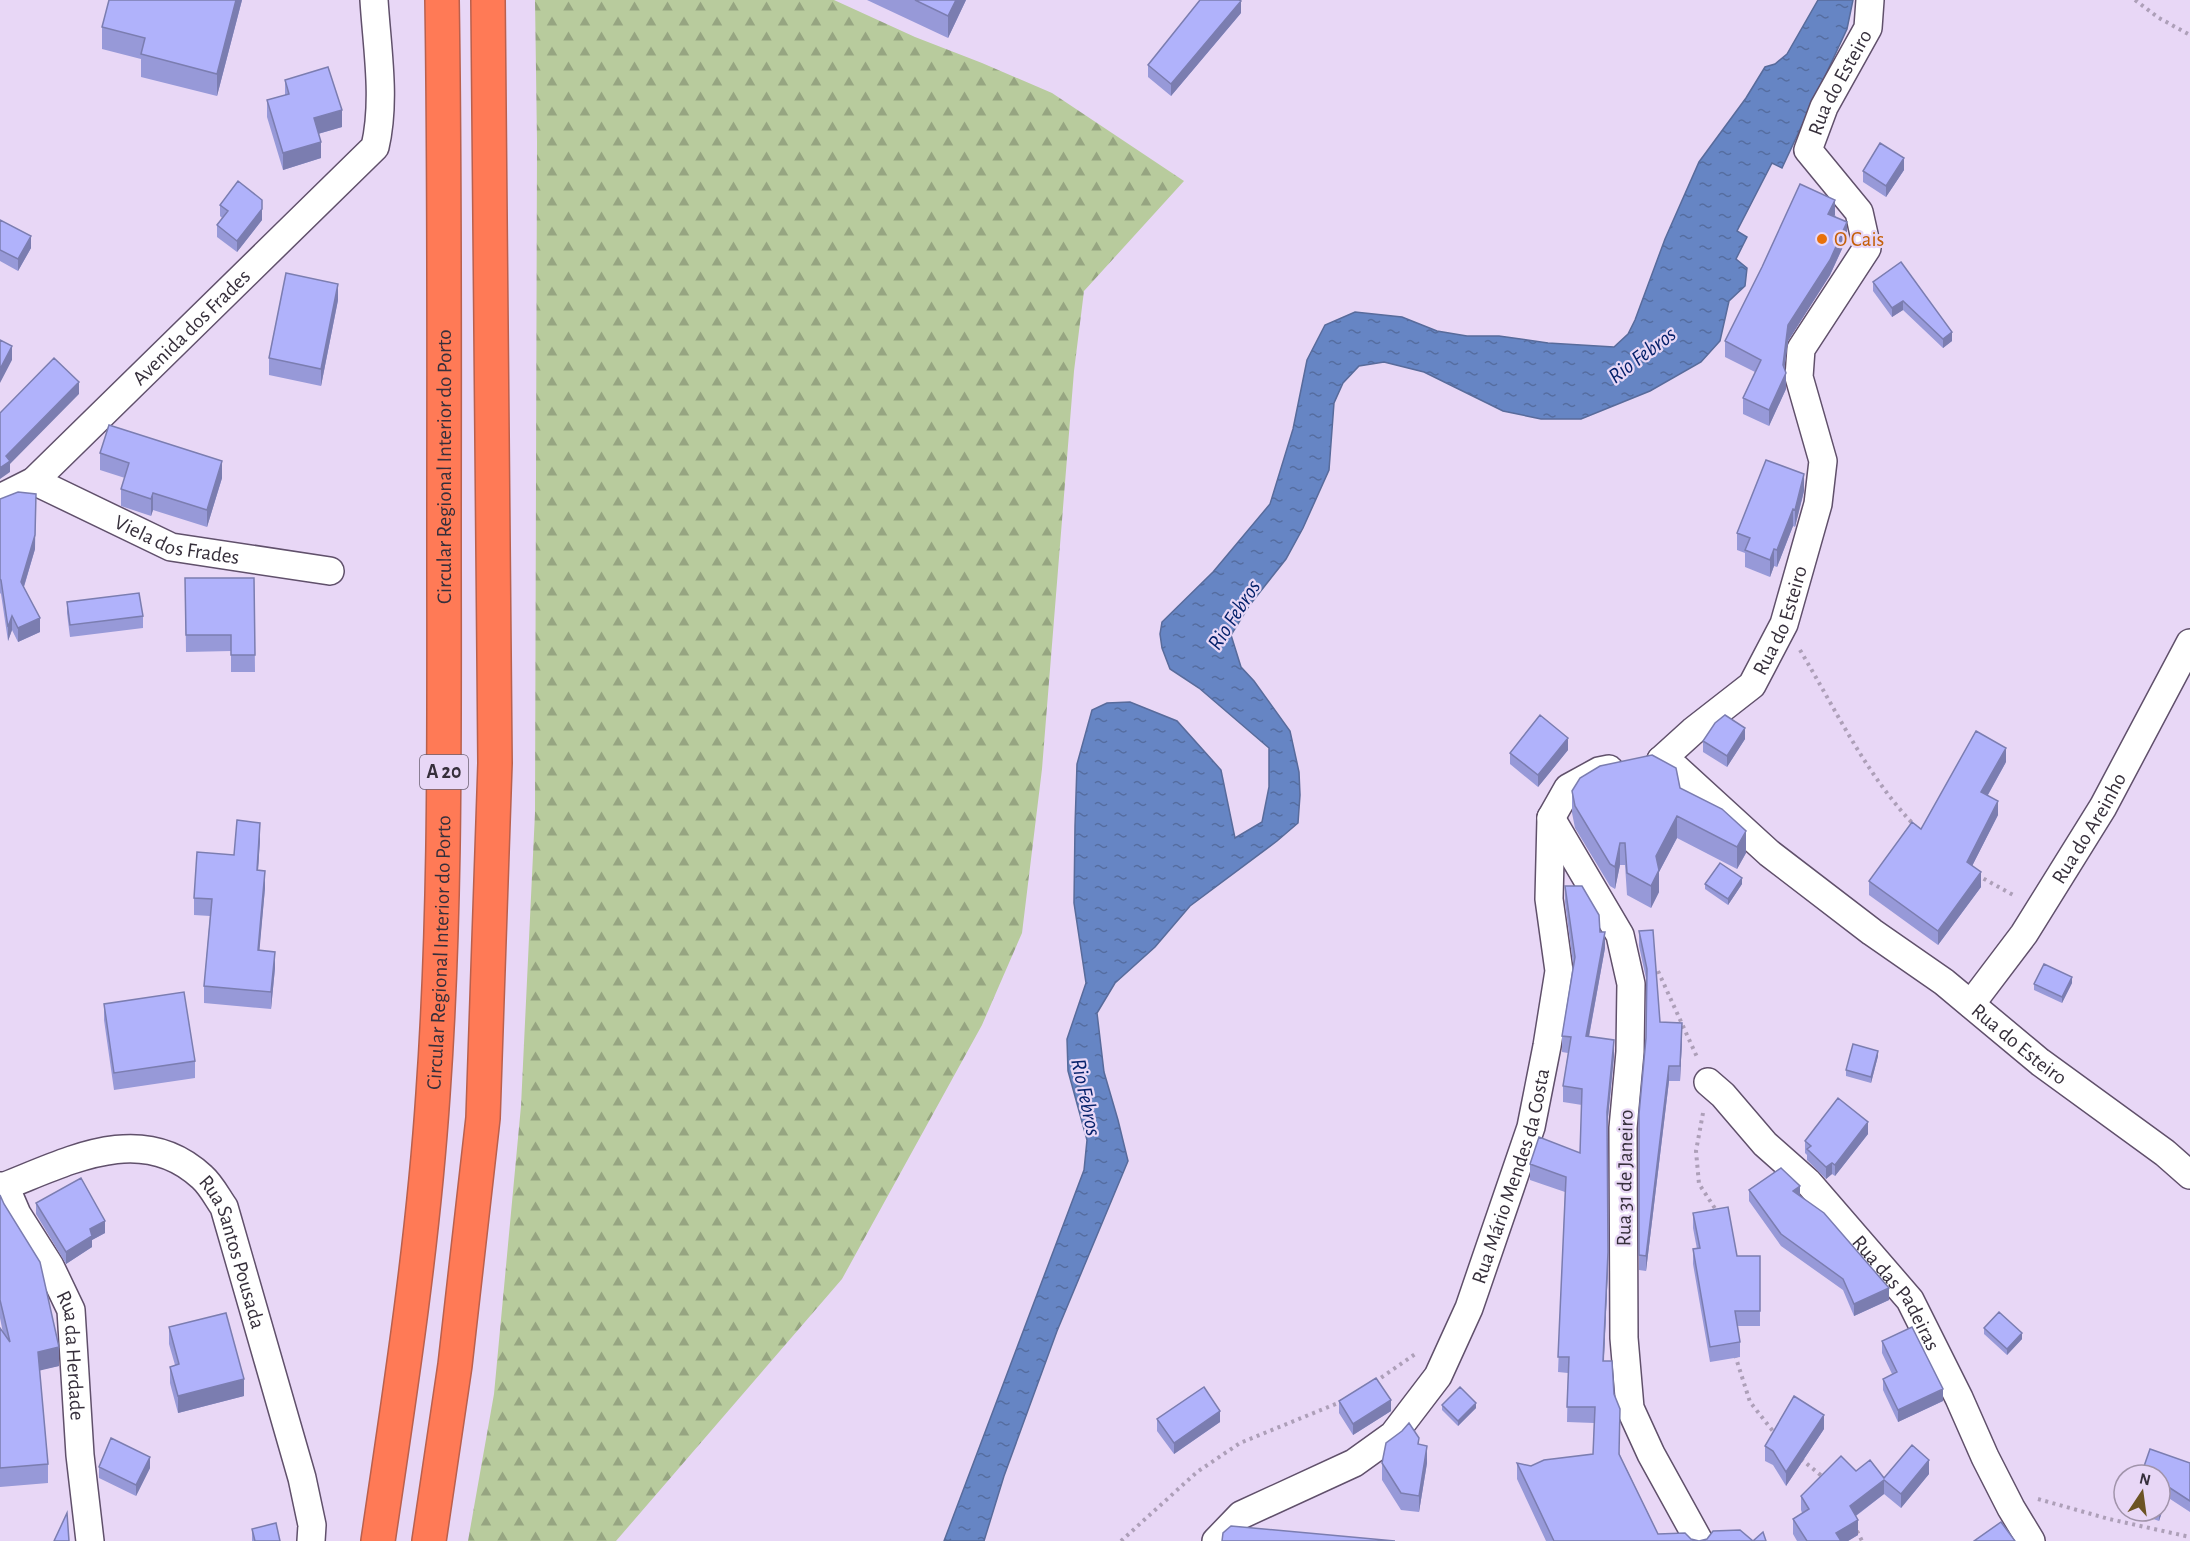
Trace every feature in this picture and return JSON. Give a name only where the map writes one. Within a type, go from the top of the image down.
[{"type":"highway","name":"Circular Regional Interior do Porto","points":[[378,1541],[419,1249],[433,1094],[440,954],[444,795],[442,0]]},
{"type":"highway","name":"A 20","points":[[429,1541],[455,1365],[483,1118],[495,763],[488,0]]},
{"type":"street","name":"Avenida dos Frades","points":[[0,498],[34,481],[375,147],[380,125],[380,105],[374,0]]},
{"type":"street","name":"Rua do Esteiro","points":[[1870,0],[1868,28],[1824,107],[1808,150],[1859,213],[1867,248],[1801,349],[1799,377],[1823,461],[1818,504],[1784,624],[1752,685],[1693,730],[1661,760],[1676,768],[1769,853],[1872,932],[1944,981],[2040,1062],[2165,1153],[2190,1175]]},
{"type":"street","name":"Viela dos Frades","points":[[34,481],[171,547],[330,571]]},
{"type":"street","name":"Rua do Areinho","points":[[1971,1004],[2024,934],[2103,807],[2190,643]]},
{"type":"street","name":"Rua Mário Mendes da Costa","points":[[1216,1541],[1241,1515],[1354,1463],[1393,1435],[1438,1376],[1469,1308],[1531,1127],[1559,971],[1549,899],[1551,818],[1568,788],[1599,771],[1661,760]]},
{"type":"street","name":"Rua 31 de Janeiro","points":[[1551,818],[1620,935],[1631,984],[1630,1052],[1623,1128],[1624,1338],[1630,1408],[1651,1454],[1699,1541]]},
{"type":"street","name":"Rua das Padeiras","points":[[1708,1082],[1723,1095],[1766,1144],[1808,1182],[1910,1300],[2002,1491],[2031,1541]]},
{"type":"street","name":"Rua Santos Pousada","points":[[2,1186],[81,1156],[109,1149],[143,1149],[175,1157],[203,1178],[224,1207],[309,1501],[312,1525],[310,1541]]},
{"type":"street","name":"Rua da Herdade","points":[[2,1186],[50,1266],[71,1310],[80,1455],[90,1541]]},
{"type":"path","points":[[2135,0],[2159,18],[2190,35]]},
{"type":"path","points":[[1784,624],[1822,687],[1840,723],[1899,809],[1923,834]]},
{"type":"path","points":[[1968,870],[2040,909]]},
{"type":"path","points":[[1708,1082],[1696,1150],[1699,1184],[1722,1220]]},
{"type":"path","points":[[1374,1383],[1418,1352],[1460,1328]]},
{"type":"path","points":[[1734,1352],[1750,1402],[1777,1436]]},
{"type":"path","points":[[1121,1541],[1197,1472],[1240,1443],[1344,1400]]},
{"type":"path","points":[[1792,1452],[1828,1480]]},
{"type":"path","points":[[2002,1491],[2190,1537]]},
{"type":"path","points":[[1857,1531],[1862,1541]]},
{"type":"green space","points":[[535,0],[834,0],[915,37],[1052,93],[1184,181],[1084,291],[1074,371],[1042,769],[1022,933],[982,1025],[842,1279],[616,1541],[468,1541],[494,1394],[521,1106],[535,813],[537,142]]},
{"type":"water","name":"Rio Febros","points":[[1818,0],[1853,0],[1847,29],[1782,168],[1772,163],[1737,231],[1747,237],[1736,259],[1747,268],[1745,286],[1729,301],[1720,341],[1701,362],[1650,391],[1581,419],[1541,419],[1503,411],[1424,372],[1384,362],[1359,366],[1343,383],[1334,403],[1329,470],[1303,528],[1286,559],[1249,606],[1231,635],[1241,667],[1254,681],[1290,731],[1299,772],[1298,823],[1190,906],[1155,947],[1115,983],[1097,1013],[1104,1072],[1128,1161],[1057,1331],[1004,1476],[984,1541],[944,1541],[1084,1170],[1087,1140],[1068,1071],[1067,1039],[1086,983],[1074,903],[1075,826],[1077,764],[1092,710],[1107,703],[1130,702],[1177,721],[1221,770],[1235,838],[1262,822],[1269,787],[1269,748],[1199,688],[1170,669],[1162,648],[1160,634],[1162,622],[1213,572],[1270,504],[1293,429],[1307,360],[1325,325],[1355,312],[1402,317],[1437,331],[1467,336],[1499,336],[1548,343],[1614,347],[1628,334],[1635,320],[1665,239],[1699,162],[1746,98],[1765,67],[1775,64],[1787,54]]},
{"type":"building","points":[[109,0],[236,0],[217,74],[141,54],[145,38],[102,27]]},
{"type":"building","points":[[915,0],[956,0],[948,16]]},
{"type":"building","points":[[1200,0],[1241,1],[1171,84],[1148,65]]},
{"type":"building","points":[[328,67],[342,110],[314,118],[321,142],[283,153],[267,100],[289,94],[285,80]]},
{"type":"building","points":[[1880,143],[1904,158],[1886,186],[1863,171]]},
{"type":"building","points":[[238,181],[262,200],[262,209],[237,241],[217,225],[228,211],[220,205]]},
{"type":"building","points":[[1800,184],[1835,200],[1828,214],[1847,222],[1830,260],[1788,325],[1783,365],[1786,373],[1769,410],[1743,398],[1761,360],[1725,341]]},
{"type":"building","points":[[0,220],[31,236],[18,259],[0,250]]},
{"type":"building","points":[[1901,262],[1952,332],[1943,339],[1903,301],[1892,308],[1873,282]]},
{"type":"building","points":[[286,273],[338,284],[321,369],[269,358]]},
{"type":"building","points":[[0,340],[12,346],[0,369]]},
{"type":"building","points":[[54,358],[79,382],[6,456],[10,461],[0,468],[0,413]]},
{"type":"building","points":[[109,425],[222,461],[207,510],[153,493],[151,499],[121,489],[129,463],[100,453]]},
{"type":"building","points":[[1766,460],[1804,474],[1795,510],[1793,509],[1777,550],[1774,549],[1770,560],[1745,550],[1750,538],[1737,533]]},
{"type":"building","points":[[18,492],[36,494],[35,535],[21,582],[40,618],[18,628],[12,616],[8,627],[0,579],[0,499]]},
{"type":"building","points":[[185,578],[254,578],[255,655],[231,655],[231,635],[186,635]]},
{"type":"building","points":[[139,593],[143,616],[70,625],[67,602]]},
{"type":"building","points":[[1540,715],[1568,738],[1538,775],[1510,753]]},
{"type":"building","points":[[1725,715],[1745,728],[1727,756],[1703,741],[1715,723]]},
{"type":"building","points":[[1976,731],[2006,748],[1981,792],[1998,801],[1967,862],[1981,872],[1938,931],[1869,881],[1912,822],[1921,829]]},
{"type":"building","points":[[1652,755],[1676,768],[1680,788],[1722,809],[1746,831],[1737,847],[1677,816],[1656,856],[1659,870],[1651,886],[1627,873],[1625,843],[1620,843],[1615,867],[1610,864],[1575,806],[1572,791],[1580,778],[1600,766]]},
{"type":"building","points":[[237,820],[260,823],[257,870],[265,871],[258,950],[275,952],[271,992],[204,986],[212,899],[194,898],[197,852],[234,855]]},
{"type":"building","points":[[1720,863],[1742,878],[1728,899],[1705,884]]},
{"type":"building","points":[[1565,886],[1582,886],[1599,915],[1600,932],[1605,932],[1586,1036],[1614,1040],[1607,1112],[1608,1252],[1603,1361],[1612,1361],[1614,1394],[1620,1409],[1619,1454],[1658,1534],[1685,1533],[1691,1539],[1699,1541],[1554,1541],[1517,1463],[1531,1466],[1544,1460],[1593,1454],[1595,1407],[1567,1407],[1569,1357],[1558,1357],[1566,1177],[1530,1164],[1539,1137],[1580,1153],[1582,1089],[1563,1086],[1571,1037],[1562,1036],[1575,957]]},
{"type":"building","points":[[1653,930],[1660,1022],[1682,1023],[1680,1066],[1669,1066],[1646,1256],[1639,1255],[1639,1114],[1646,1038],[1647,969],[1639,931]]},
{"type":"building","points":[[2044,964],[2072,977],[2062,997],[2034,984]]},
{"type":"building","points":[[184,992],[195,1061],[114,1073],[104,1004]]},
{"type":"building","points":[[1853,1044],[1878,1051],[1871,1077],[1846,1070]]},
{"type":"building","points":[[1838,1098],[1868,1122],[1835,1165],[1832,1163],[1826,1167],[1807,1149],[1811,1146],[1805,1141]]},
{"type":"building","points":[[1781,1168],[1800,1186],[1793,1191],[1824,1213],[1889,1288],[1854,1304],[1843,1279],[1781,1234],[1749,1190]]},
{"type":"building","points":[[81,1178],[105,1221],[90,1229],[92,1236],[66,1252],[36,1203]]},
{"type":"building","points":[[0,1195],[40,1262],[59,1347],[38,1352],[48,1464],[0,1468],[0,1328],[10,1342],[0,1300]]},
{"type":"building","points":[[1728,1207],[1737,1256],[1760,1256],[1760,1311],[1735,1311],[1740,1342],[1710,1347],[1693,1249],[1700,1248],[1693,1213]]},
{"type":"building","points":[[1999,1312],[2022,1333],[2007,1349],[1984,1328]]},
{"type":"building","points":[[226,1313],[244,1379],[178,1396],[170,1367],[179,1364],[169,1327]]},
{"type":"building","points":[[1912,1327],[1943,1389],[1898,1410],[1883,1379],[1897,1372],[1882,1341]]},
{"type":"building","points":[[1376,1378],[1391,1400],[1353,1424],[1339,1401]]},
{"type":"building","points":[[1204,1387],[1220,1411],[1174,1443],[1157,1419]]},
{"type":"building","points":[[1460,1387],[1476,1403],[1458,1421],[1442,1405]]},
{"type":"building","points":[[1794,1396],[1824,1415],[1786,1472],[1773,1451],[1765,1446]]},
{"type":"building","points":[[1409,1423],[1419,1438],[1418,1444],[1427,1446],[1419,1496],[1401,1493],[1382,1463],[1386,1443]]},
{"type":"building","points":[[111,1438],[150,1457],[136,1485],[99,1467]]},
{"type":"building","points":[[1912,1445],[1929,1460],[1901,1494],[1884,1480],[1850,1506],[1858,1520],[1836,1533],[1841,1541],[1807,1541],[1793,1519],[1809,1509],[1801,1496],[1841,1456],[1856,1471],[1870,1460],[1884,1478]]},
{"type":"building","points":[[2150,1449],[2190,1463],[2190,1501],[2172,1489],[2172,1463],[2145,1463]]},
{"type":"building","points":[[67,1513],[69,1541],[54,1541]]},
{"type":"building","points":[[2001,1522],[2015,1541],[1974,1541]]},
{"type":"building","points":[[276,1523],[280,1541],[255,1541],[252,1529]]},
{"type":"building","points":[[1231,1526],[1395,1541],[1222,1541],[1223,1533]]},
{"type":"building","points":[[1740,1530],[1753,1541],[1699,1541],[1707,1539],[1713,1531]]},
{"type":"building","points":[[1763,1532],[1766,1541],[1753,1541]]},
{"type":"place","name":"O Cais","points":[[1822,239]]}]
